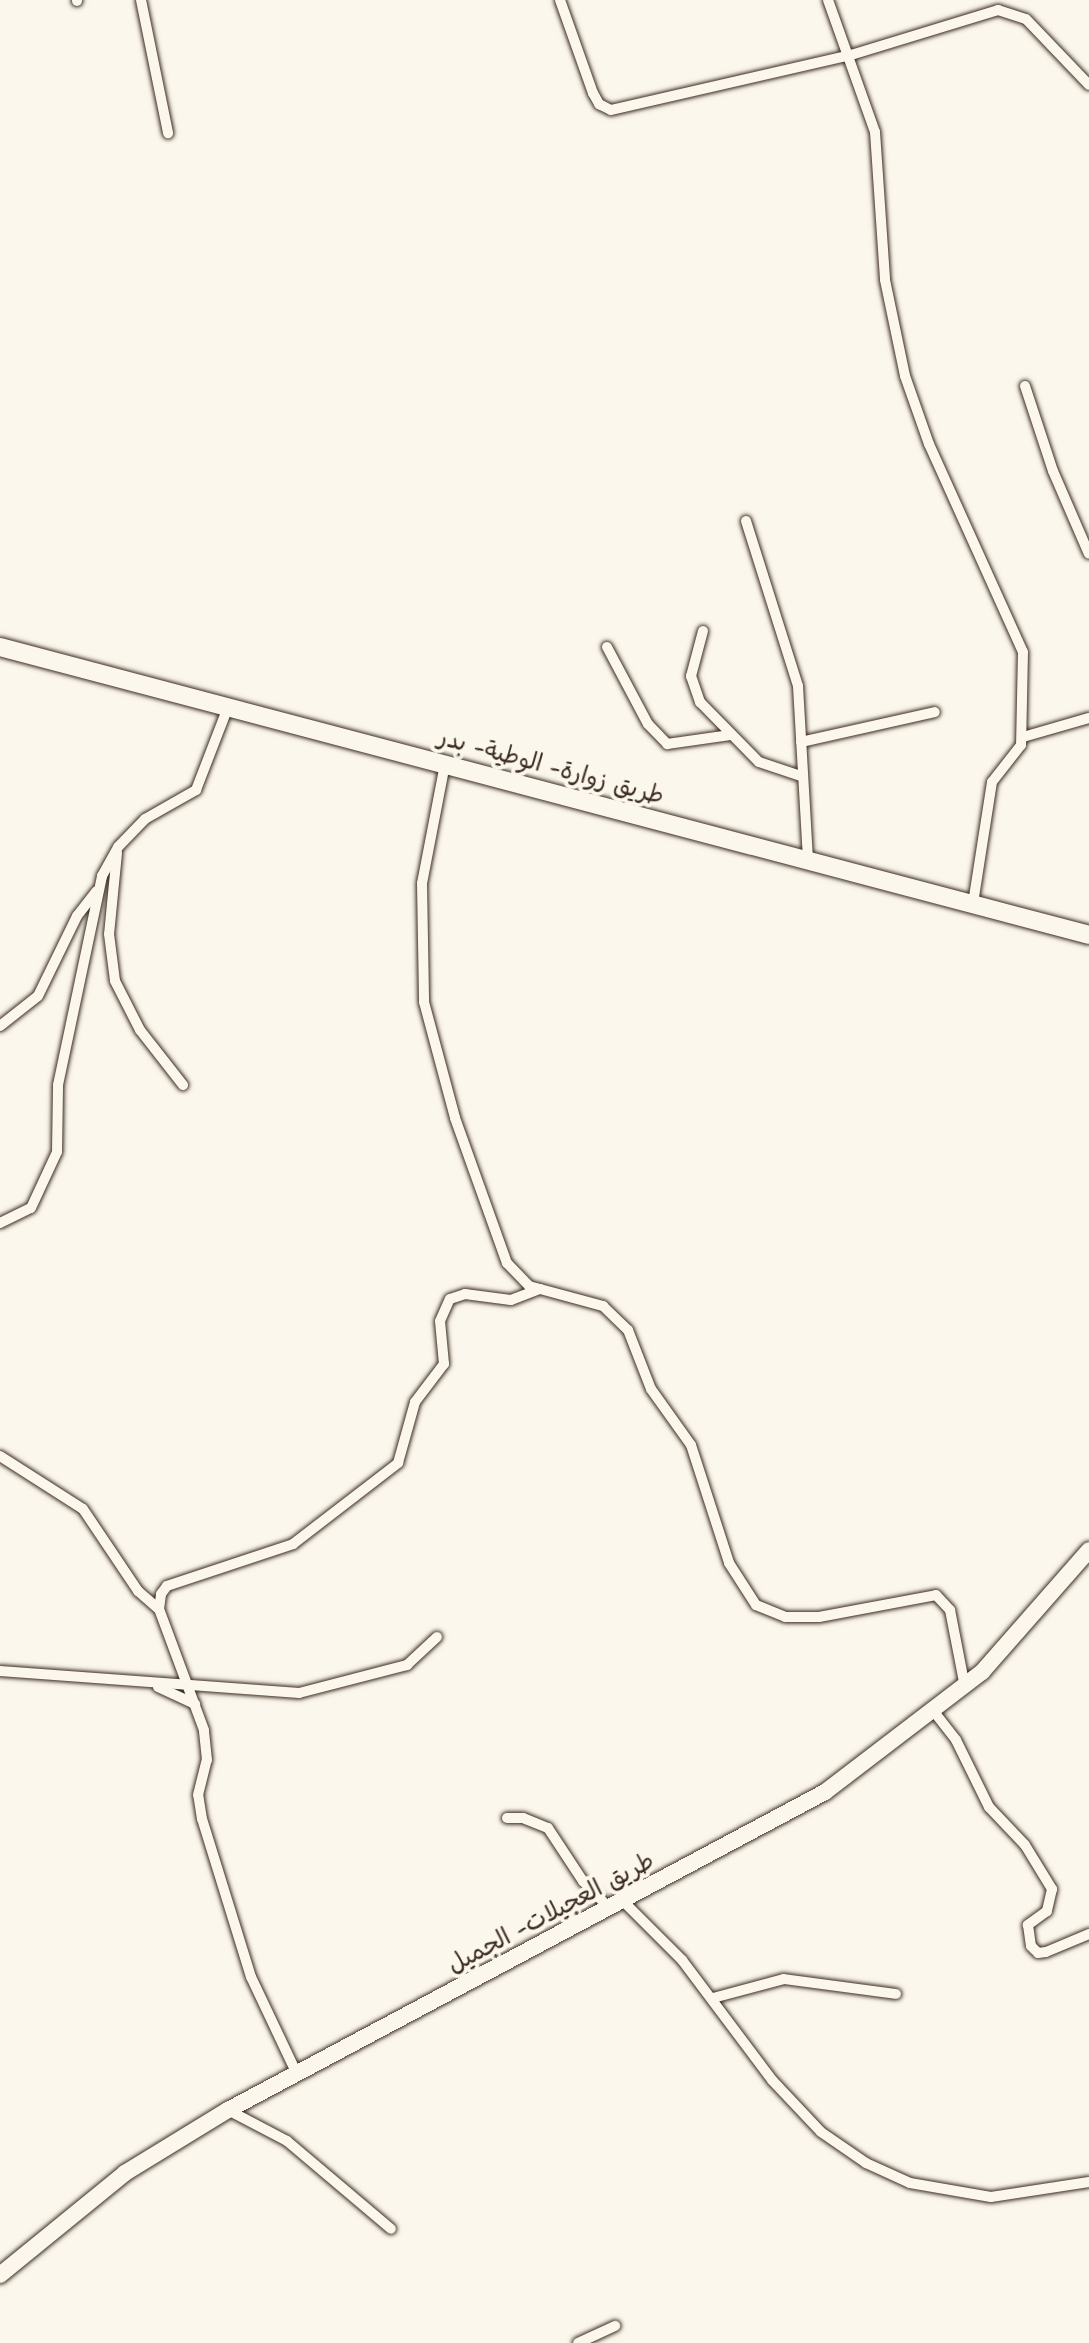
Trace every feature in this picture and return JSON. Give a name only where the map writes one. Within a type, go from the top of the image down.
[{"type":"highway","name":"طريق زوارة- الوطية- بدر","points":[[0,647],[1089,935]]},
{"type":"main road","name":"طريق العجيلات- الجميل","points":[[0,2275],[125,2173],[228,2110],[825,1792],[935,1713],[965,1687],[1053,1597],[1089,1550]]},
{"type":"street","points":[[141,0],[168,133]]},
{"type":"street","points":[[560,0],[596,100],[611,110],[851,55],[1004,10],[1026,19],[1089,85]]},
{"type":"street","points":[[828,0],[851,55],[880,160],[881,252],[898,349],[929,444],[1023,652],[1023,737],[1018,752],[992,782],[973,903]]},
{"type":"street","points":[[1025,386],[1089,554]]},
{"type":"street","points":[[746,521],[793,664],[808,860]]},
{"type":"street","points":[[703,631],[692,663],[693,688],[730,735],[769,769],[801,776]]},
{"type":"street","points":[[607,647],[648,724],[667,744],[730,735]]},
{"type":"street","points":[[0,1026],[38,996],[77,916],[97,890],[118,847],[145,819],[196,790],[228,707]]},
{"type":"street","points":[[801,742],[935,712]]},
{"type":"street","points":[[1023,737],[1089,718]]},
{"type":"street","points":[[445,764],[422,883],[421,964],[429,1029],[491,1227],[514,1274],[540,1289],[603,1306],[628,1330],[651,1389],[691,1445],[729,1563],[756,1605],[785,1617],[819,1617],[936,1595],[950,1610],[965,1687]]},
{"type":"street","points":[[118,847],[109,934],[115,981],[140,1030],[183,1085]]},
{"type":"street","points":[[0,1223],[31,1208],[57,1152],[56,1096],[97,890]]},
{"type":"street","points":[[138,1591],[167,1586],[293,1544],[398,1463],[415,1402],[444,1364],[440,1321],[450,1299],[465,1294],[511,1300],[540,1289]]},
{"type":"street","points":[[0,1456],[83,1509],[138,1591],[159,1609],[195,1704],[207,1752],[198,1795],[202,1819],[251,1977],[296,2072]]},
{"type":"street","points":[[159,1609],[167,1586]]},
{"type":"street","points":[[0,1671],[156,1686],[317,1690],[407,1665],[437,1637]]},
{"type":"street","points":[[156,1686],[195,1704]]},
{"type":"street","points":[[935,1713],[974,1771],[989,1807],[1025,1845],[1052,1889],[1047,1911],[1028,1925],[1031,1946],[1038,1953],[1046,1952],[1089,1934]]},
{"type":"street","points":[[507,1818],[523,1818],[548,1828],[583,1881],[617,1905],[713,1998],[772,2080],[821,2132],[866,2163],[910,2183],[991,2197],[1089,2182]]},
{"type":"street","points":[[713,1998],[784,1979],[896,1994]]},
{"type":"street","points":[[228,2110],[287,2141],[391,2229]]},
{"type":"street","points":[[578,2343],[615,2326]]}]
